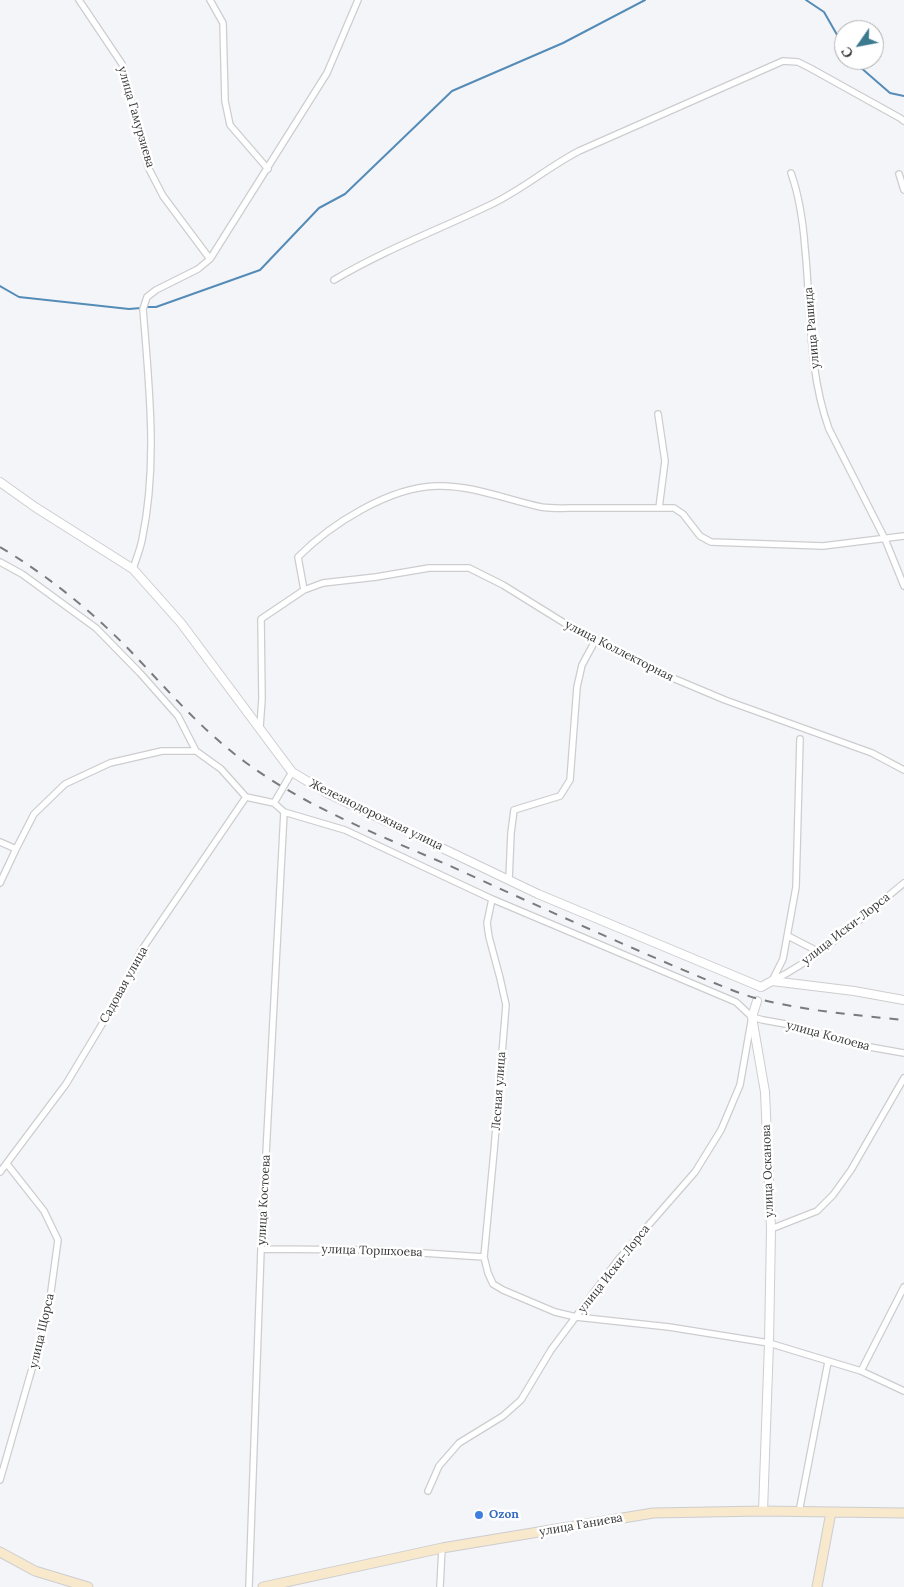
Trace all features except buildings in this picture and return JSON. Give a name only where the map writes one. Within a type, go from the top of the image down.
[{"type":"main road","name":"улица Ганиева","points":[[263,1587],[281,1586],[442,1548],[653,1513],[764,1511],[904,1513]]},
{"type":"main road","points":[[816,1587],[831,1512]]},
{"type":"main road","points":[[0,1552],[35,1571],[88,1587]]},
{"type":"street","name":"улица Гамурзиева","points":[[79,0],[122,64],[148,167],[163,196],[210,259]]},
{"type":"street","points":[[210,0],[223,23],[225,101],[230,125],[268,169]]},
{"type":"street","points":[[132,569],[142,541],[151,476],[150,405],[144,309],[147,297],[156,290],[198,269],[210,259],[327,73],[358,0]]},
{"type":"street","points":[[334,280],[374,257],[510,195],[559,161],[579,151],[783,61],[798,62],[904,121]]},
{"type":"street","name":"улица Рашида","points":[[791,173],[800,200],[803,220],[812,358],[824,414],[832,435],[884,539],[904,586]]},
{"type":"street","points":[[899,174],[904,190]]},
{"type":"street","points":[[658,414],[664,461],[659,508]]},
{"type":"street","name":"Железнодорожная улица","points":[[0,482],[35,507],[132,569],[181,623],[292,772],[327,793],[538,894],[761,987]]},
{"type":"street","points":[[304,590],[298,556],[308,547],[354,514],[372,504],[419,488],[437,486],[462,488],[543,507],[674,508],[683,514],[700,536],[711,542],[823,546],[904,536]]},
{"type":"street","points":[[0,562],[22,574],[96,628],[140,673],[178,716],[196,751],[221,769],[246,797],[274,803],[284,812],[345,830],[492,900],[736,1002],[752,1017]]},
{"type":"street","name":"улица Коллекторная","points":[[260,727],[262,619],[304,590],[323,583],[429,568],[469,568],[595,641],[725,700],[872,753],[904,770]]},
{"type":"street","points":[[509,880],[514,810],[560,796],[570,780],[577,687],[582,664],[595,641]]},
{"type":"street","points":[[800,739],[796,887],[783,959],[772,982],[854,991],[904,1000]]},
{"type":"street","points":[[0,883],[34,814],[64,784],[110,763],[162,751],[196,751]]},
{"type":"street","points":[[274,803],[292,772]]},
{"type":"street","name":"Садовая улица","points":[[0,1172],[66,1084],[119,996],[141,951],[246,797]]},
{"type":"street","name":"улица Костоева","points":[[249,1587],[261,1249],[284,812]]},
{"type":"street","points":[[0,842],[16,848]]},
{"type":"street","name":"улица Иски-Лорса","points":[[761,987],[791,972],[819,952],[904,884]]},
{"type":"street","name":"Лесная улица","points":[[492,900],[487,923],[489,938],[506,1004],[484,1256],[493,1284],[555,1312],[576,1317]]},
{"type":"street","points":[[788,936],[819,952]]},
{"type":"street","points":[[791,972],[790,978],[794,985]]},
{"type":"street","name":"улица Осканова","points":[[761,987],[752,1017],[765,1092],[771,1230],[764,1511]]},
{"type":"street","name":"улица Иски-Лорса","points":[[428,1491],[439,1466],[459,1444],[503,1416],[521,1400],[551,1350],[618,1260],[695,1172],[721,1130],[740,1086],[752,1017]]},
{"type":"street","name":"улица Колоева","points":[[752,1017],[791,1025],[864,1046],[904,1053]]},
{"type":"street","points":[[771,1230],[817,1211],[833,1195],[851,1170],[904,1078]]},
{"type":"street","name":"улица Щорса","points":[[0,1480],[48,1313],[58,1240],[44,1211],[7,1164]]},
{"type":"street","name":"улица Торшхоева","points":[[261,1249],[377,1250],[484,1256]]},
{"type":"street","points":[[861,1372],[904,1287]]},
{"type":"street","points":[[576,1317],[669,1327],[769,1344],[861,1372],[904,1391]]},
{"type":"street","points":[[799,1512],[828,1362]]},
{"type":"street","points":[[440,1587],[442,1548]]},
{"type":"waterway","points":[[146,307],[156,307],[260,270],[319,208],[345,194],[452,91],[563,43],[645,0]]},
{"type":"waterway","points":[[806,0],[824,12],[834,30]]},
{"type":"waterway","points":[[864,70],[890,93],[904,96]]},
{"type":"waterway","points":[[0,286],[19,297],[129,309],[141,308]]},
{"type":"railway","points":[[0,547],[55,584],[107,628],[215,738],[245,762],[293,793],[370,831],[679,968],[741,993],[759,999],[813,1010],[904,1020]]},
{"type":"place","name":"Ozon","points":[[479,1515]]}]
